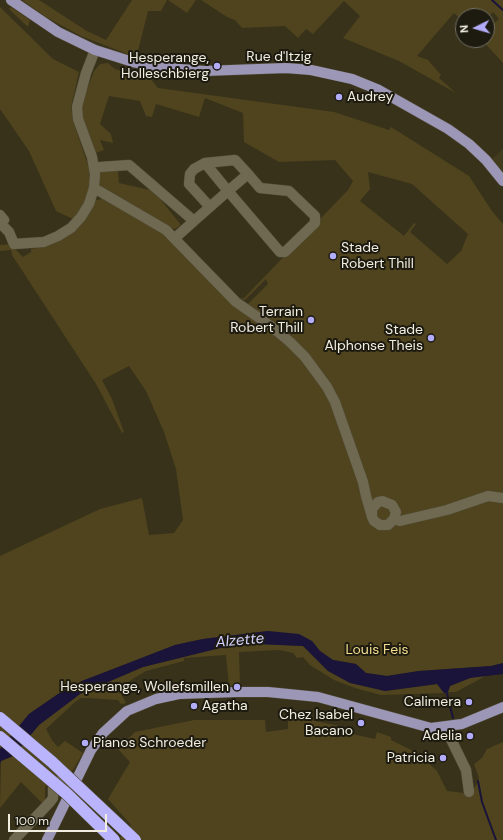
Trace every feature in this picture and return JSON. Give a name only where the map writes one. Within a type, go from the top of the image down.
[{"type":"highway","points":[[0,718],[52,762],[135,840]]},
{"type":"highway","points":[[0,737],[67,794],[114,840]]},
{"type":"main road","name":"Rue d'Itzig","points":[[11,0],[58,32],[95,50],[133,62],[178,70],[224,71],[286,68],[311,70],[352,79],[379,90],[448,129],[475,150],[503,181]]},
{"type":"main road","points":[[47,840],[91,750],[112,724],[127,711],[156,699],[179,694],[268,692],[318,697],[431,728],[462,724],[503,708]]},
{"type":"street","points":[[0,221],[9,232],[14,244],[44,242],[71,228],[82,217],[89,204],[94,188],[95,174],[92,157],[78,120],[77,107],[86,73],[95,50]]},
{"type":"street","points":[[205,163],[280,252],[285,252],[315,223],[315,216],[289,190],[260,188],[235,160],[205,163],[194,169],[188,180],[189,184],[210,207]]},
{"type":"street","points":[[100,167],[129,165],[194,221]]},
{"type":"street","points":[[175,238],[248,174]]},
{"type":"street","points":[[94,188],[166,230],[236,302],[290,342],[317,373],[335,402],[363,482],[372,517],[376,523],[384,526],[394,519],[396,512],[392,505],[371,494],[363,482]]},
{"type":"street","points":[[394,519],[400,521],[446,510],[488,496],[503,498]]},
{"type":"street","points":[[372,517],[371,513],[374,505],[382,501]]},
{"type":"street","points":[[445,727],[466,770],[469,792]]},
{"type":"street","points":[[14,840],[53,798],[53,788],[56,782],[63,781],[73,788]]},
{"type":"shaded area","points":[[503,149],[503,174],[492,159]]},
{"type":"green space","points":[[22,0],[39,0],[87,31],[106,40],[132,0],[167,0],[161,11],[148,11],[138,51],[130,55],[81,36],[46,17]]},
{"type":"green space","points":[[168,0],[196,0],[187,13]]},
{"type":"green space","points":[[201,0],[503,0],[503,63],[489,48],[495,48],[495,23],[499,19],[495,14],[495,8],[455,8],[455,14],[454,13],[417,56],[428,60],[441,75],[439,78],[456,93],[399,61],[343,38],[360,16],[344,1],[313,34],[306,29],[298,38],[285,26],[242,28],[235,20],[227,17]]},
{"type":"green space","points":[[0,7],[53,59],[79,72],[71,107],[73,121],[89,168],[89,188],[86,201],[73,219],[56,211],[29,151],[0,109]]},
{"type":"green space","points":[[11,7],[30,20],[28,27],[9,9]]},
{"type":"green space","name":"Louis Feis","points":[[108,63],[115,69],[126,72],[146,73],[158,88],[334,112],[389,130],[391,127],[469,176],[492,211],[503,224],[503,663],[491,666],[419,671],[387,676],[366,673],[356,664],[333,660],[320,651],[312,641],[268,631],[203,639],[175,645],[82,681],[58,694],[29,714],[0,749],[0,556],[100,509],[142,498],[149,535],[174,533],[183,520],[176,469],[164,432],[146,391],[129,366],[102,380],[112,399],[124,432],[122,433],[96,384],[12,255],[11,250],[0,251],[0,245],[14,244],[16,250],[23,257],[31,252],[31,249],[43,247],[97,200],[104,198],[172,239],[244,308],[268,284],[266,279],[245,300],[240,298],[244,298],[348,190],[353,181],[335,160],[279,162],[244,142],[243,113],[205,98],[199,117],[156,104],[152,117],[146,116],[140,101],[109,96],[100,124],[111,134],[113,143],[100,140],[104,150],[95,153],[82,118],[82,109],[85,95],[94,71],[100,64]],"holes":[[[368,172],[412,184],[468,234],[461,251],[447,264],[410,232],[416,224],[414,223],[404,236],[360,201],[370,189]]]},
{"type":"green space","points":[[118,169],[119,183],[159,192],[161,200],[181,225],[175,229],[171,228],[101,186],[99,181],[99,172]]},
{"type":"green space","points":[[257,644],[303,646],[328,671],[385,691],[437,684],[444,693],[381,695],[355,688],[334,680],[310,665],[303,657],[297,658],[293,653],[280,650],[239,652],[240,686],[229,686],[226,655],[184,658],[184,661],[146,671],[118,688],[126,703],[121,704],[118,700],[88,698],[81,698],[75,702],[46,729],[58,747],[65,741],[83,753],[68,778],[59,775],[48,782],[45,788],[45,802],[43,804],[21,782],[0,808],[1,761],[13,756],[39,725],[80,694],[143,667],[220,648]]},
{"type":"green space","points":[[489,674],[456,692],[448,692],[450,686],[470,678]]},
{"type":"green space","points":[[301,718],[344,727],[343,732],[375,739],[377,732],[391,737],[391,740],[417,753],[437,771],[447,791],[464,793],[469,792],[476,786],[479,778],[474,764],[482,758],[487,749],[503,742],[503,840],[118,840],[131,825],[108,799],[130,762],[118,749],[135,732],[194,720],[265,720],[266,732],[288,729],[288,721]]},
{"type":"water","name":"Alzette","points":[[268,631],[299,634],[312,641],[320,651],[333,660],[356,664],[366,673],[387,676],[419,671],[491,666],[503,663],[503,674],[470,678],[450,686],[448,692],[444,693],[437,684],[385,691],[350,683],[328,671],[303,646],[257,644],[220,648],[143,667],[80,694],[39,725],[13,756],[1,761],[0,764],[0,749],[29,714],[58,694],[82,681],[175,645],[203,639]]},
{"type":"waterway","points":[[492,0],[503,10]]},
{"type":"waterway","points":[[446,690],[453,718]]},
{"type":"waterway","points":[[478,781],[482,802],[496,840]]},
{"type":"place","name":"Hesperange, Holleschbierg","points":[[217,66]]},
{"type":"place","name":"Audrey","points":[[339,97]]},
{"type":"place","name":"Stade Robert Thill","points":[[333,256]]},
{"type":"place","name":"Terrain Robert Thill","points":[[311,320]]},
{"type":"place","name":"Stade Alphonse Theis","points":[[431,338]]},
{"type":"place","name":"Hesperange, Wollefsmillen","points":[[237,687]]},
{"type":"place","name":"Calimera","points":[[469,702]]},
{"type":"place","name":"Agatha","points":[[194,706]]},
{"type":"place","name":"Chez Isabel Bacano","points":[[361,723]]},
{"type":"place","name":"Adelia","points":[[470,736]]},
{"type":"place","name":"Pianos Schroeder","points":[[85,743]]},
{"type":"place","name":"Patricia","points":[[443,758]]}]
